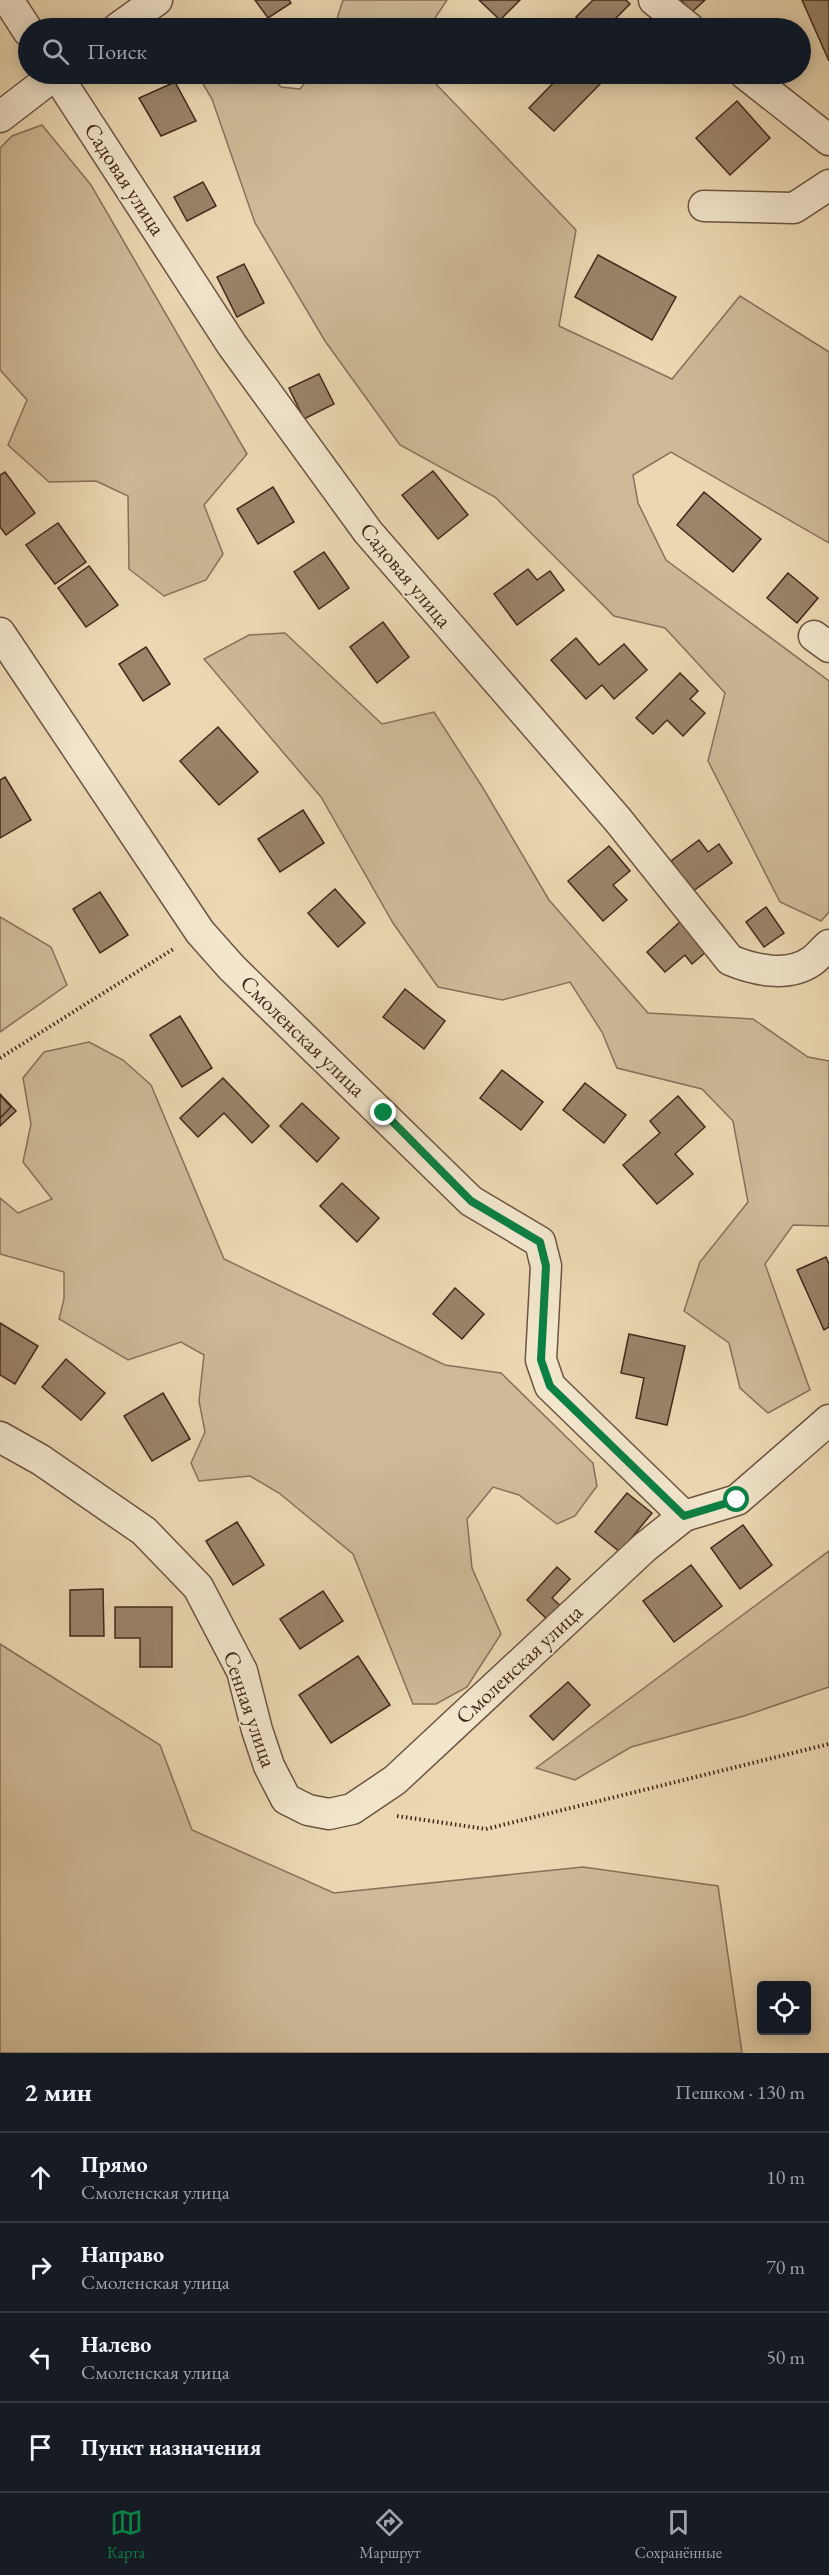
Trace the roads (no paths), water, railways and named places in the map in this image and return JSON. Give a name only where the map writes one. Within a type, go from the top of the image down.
[{"type":"street","points":[[8,0],[20,18]]},
{"type":"street","points":[[132,18],[157,0]]},
{"type":"street","points":[[654,0],[676,18]]},
{"type":"street","points":[[0,117],[43,84]]},
{"type":"street","name":"Садовая улица","points":[[62,84],[232,345],[368,532],[618,820],[730,960],[753,970],[781,971],[810,963],[829,945]]},
{"type":"street","points":[[758,84],[829,140]]},
{"type":"street","points":[[704,206],[794,208],[829,185]]},
{"type":"street","name":"Смоленская улица","points":[[0,633],[200,932],[232,968],[471,1201],[540,1242],[546,1266],[541,1360],[550,1386],[684,1516]]},
{"type":"street","name":"Смоленская улица","points":[[352,1809],[395,1780],[645,1547],[684,1516],[737,1500],[829,1420]]},
{"type":"street","name":"Сенная улица","points":[[0,1437],[41,1460],[144,1531],[198,1587],[242,1671],[269,1766],[286,1799],[308,1810],[329,1814],[352,1809]]}]
